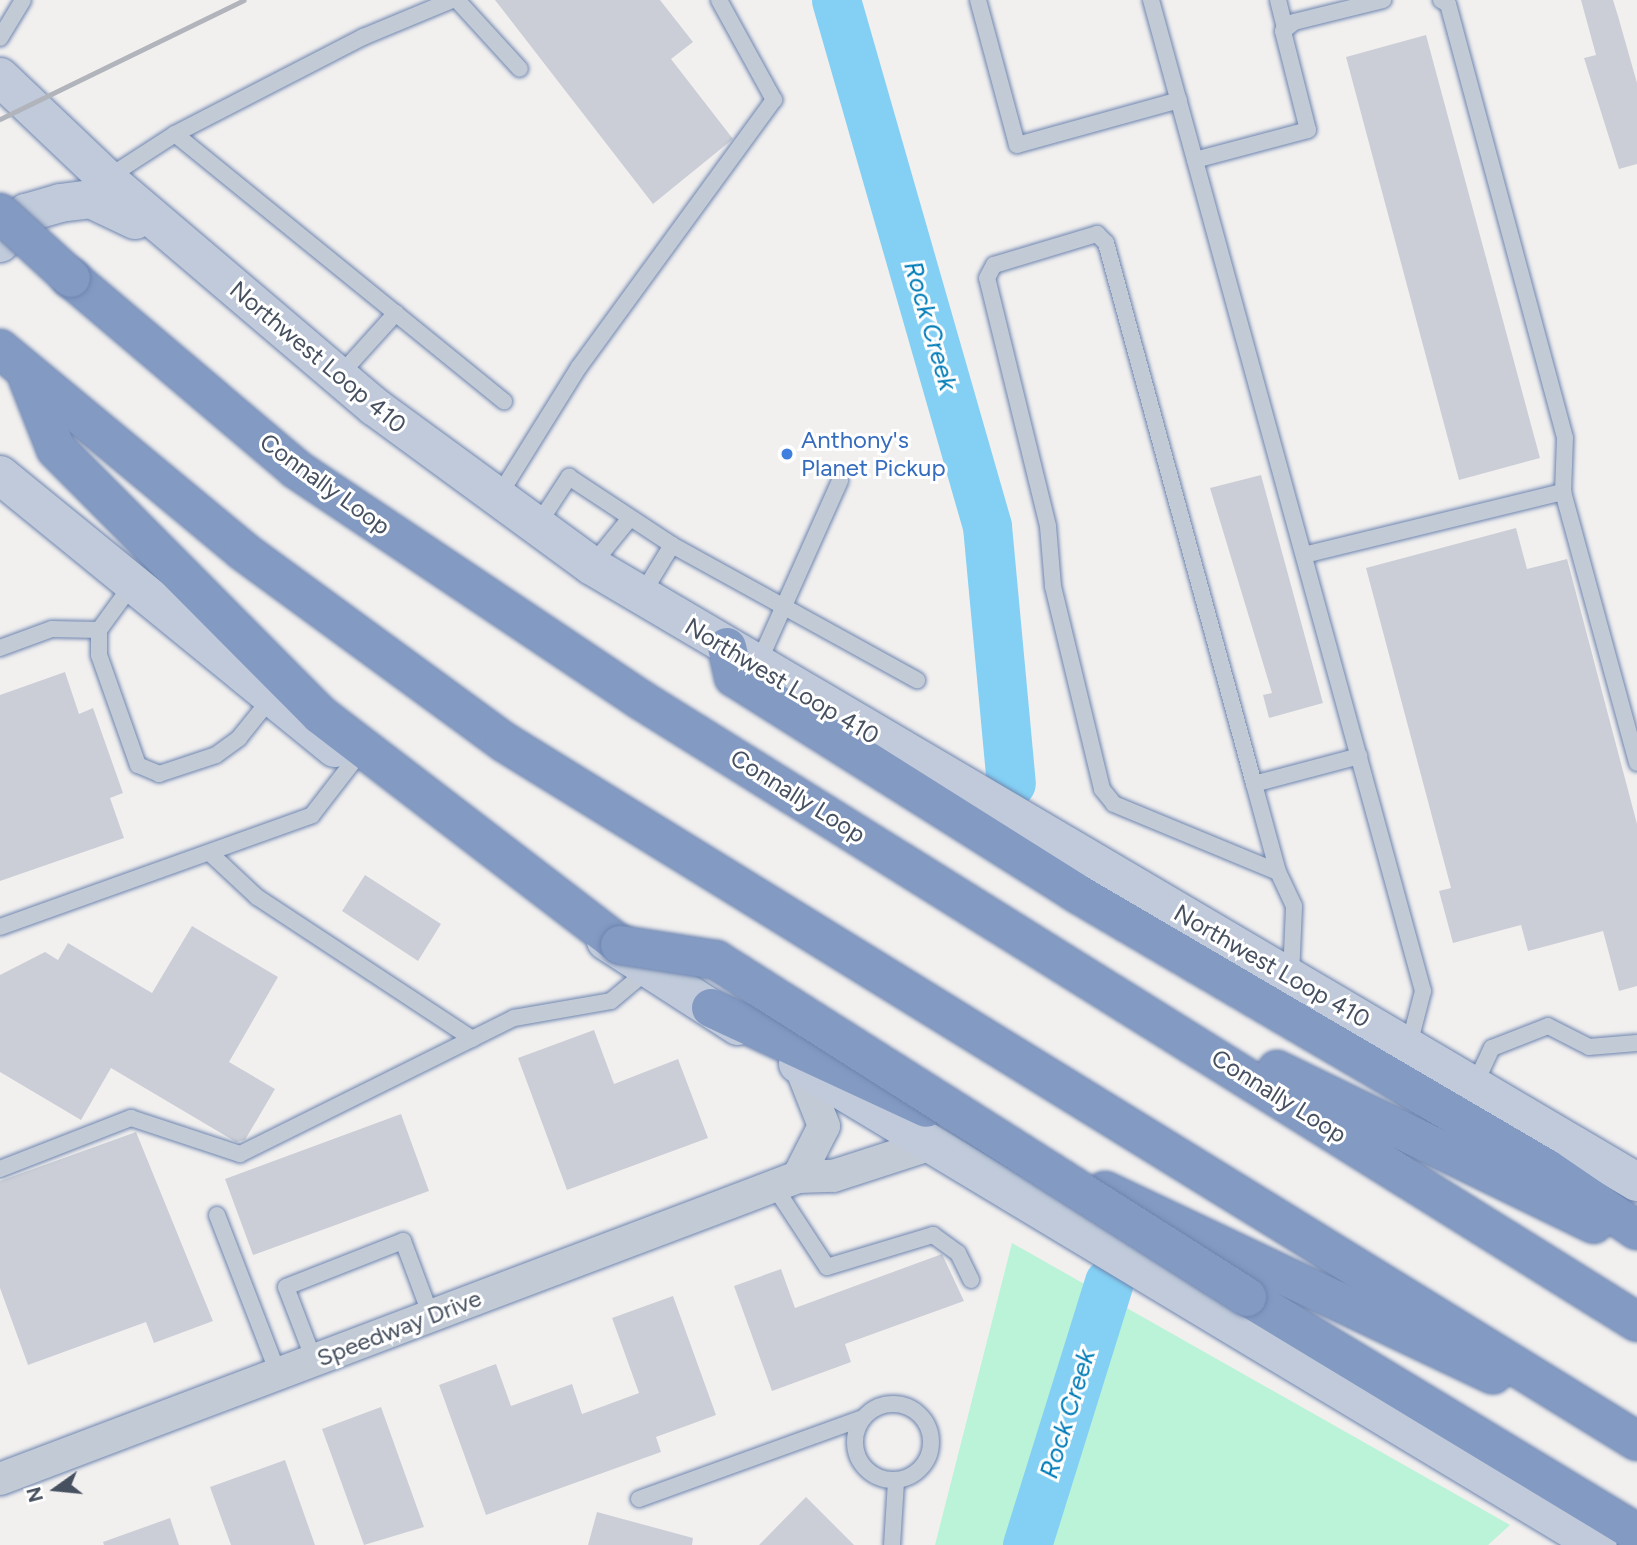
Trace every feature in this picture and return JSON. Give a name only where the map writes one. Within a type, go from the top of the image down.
[{"type":"highway","name":"Connally Loop","points":[[0,213],[71,278],[296,469],[641,700],[1102,985],[1637,1322]]},
{"type":"highway","points":[[0,349],[28,377],[243,551],[514,749],[1629,1435]]},
{"type":"highway","points":[[28,377],[56,449],[320,715],[620,945],[716,960],[1247,1297],[1637,1534]]},
{"type":"highway","points":[[742,657],[734,677],[1075,892],[1546,1168],[1637,1230]]},
{"type":"highway","points":[[1102,985],[1637,1245]]},
{"type":"highway","points":[[711,1008],[1368,1320],[1629,1435]]},
{"type":"main road","name":"Northwest Loop 410","points":[[0,77],[107,179],[339,376],[592,566],[742,657],[1636,1179]]},
{"type":"main road","points":[[0,243],[26,213],[91,199],[200,259]]},
{"type":"main road","points":[[0,475],[353,762],[650,969],[800,1065],[1598,1545]]},
{"type":"street","points":[[786,1181],[824,1126],[800,1065]]},
{"type":"street","name":"Speedway Drive","points":[[0,1479],[786,1181],[833,1176],[932,1144]]},
{"type":"lane","points":[[0,38],[23,0]]},
{"type":"lane","points":[[107,179],[175,134],[363,37],[455,0],[520,69]]},
{"type":"lane","points":[[498,497],[579,367],[774,100],[719,0]]},
{"type":"lane","points":[[978,0],[1017,145],[1179,100]]},
{"type":"lane","points":[[1151,0],[1423,992],[1409,1045]]},
{"type":"lane","points":[[1195,160],[1308,130],[1278,0]]},
{"type":"lane","points":[[1285,29],[1383,0]]},
{"type":"lane","points":[[1441,0],[1448,4],[1565,438],[1563,492],[1637,763]]},
{"type":"lane","points":[[175,134],[504,401]]},
{"type":"lane","points":[[1278,872],[1114,804],[1102,789],[1053,586],[1048,526],[987,278],[995,265],[1097,234],[1106,243],[1278,872],[1294,906],[1291,977]]},
{"type":"lane","points":[[339,376],[396,313]]},
{"type":"lane","points":[[537,526],[569,477],[672,545],[781,608],[917,680]]},
{"type":"lane","points":[[742,657],[781,608],[840,481]]},
{"type":"lane","points":[[1304,555],[1563,492]]},
{"type":"lane","points":[[592,566],[630,518]]},
{"type":"lane","points":[[641,596],[672,545]]},
{"type":"lane","points":[[134,582],[99,630],[99,655],[138,765],[159,774],[216,755],[239,738],[272,697]]},
{"type":"lane","points":[[0,648],[52,628],[99,630]]},
{"type":"lane","points":[[1254,784],[1359,756]]},
{"type":"lane","points":[[0,927],[211,854],[312,815],[353,762]]},
{"type":"lane","points":[[211,854],[267,904],[472,1039]]},
{"type":"lane","points":[[0,1169],[131,1118],[240,1154],[514,1018],[611,1001],[650,969]]},
{"type":"lane","points":[[1475,1084],[1492,1048],[1548,1026],[1589,1047],[1637,1043]]},
{"type":"lane","points":[[786,1181],[827,1267],[933,1235],[958,1253],[971,1280]]},
{"type":"lane","points":[[217,1215],[278,1373]]},
{"type":"lane","points":[[314,1360],[286,1287],[403,1241],[431,1316]]},
{"type":"lane","points":[[639,1499],[896,1404],[926,1424],[926,1461],[896,1481]]},
{"type":"lane","points":[[863,1418],[854,1442],[862,1466],[896,1481]]},
{"type":"lane","points":[[890,1541],[896,1481]]},
{"type":"green space","points":[[1012,1243],[1510,1525],[1488,1545],[935,1545]]},
{"type":"building","points":[[495,0],[660,0],[693,42],[671,59],[733,139],[653,204]]},
{"type":"building","points":[[1581,0],[1613,0],[1637,83],[1637,164],[1619,169],[1584,58],[1596,55]]},
{"type":"building","points":[[1426,35],[1540,458],[1459,480],[1346,57]]},
{"type":"building","points":[[1261,475],[1323,703],[1269,718],[1263,695],[1272,693],[1210,488]]},
{"type":"building","points":[[1516,528],[1527,569],[1567,559],[1637,824],[1637,986],[1619,991],[1603,931],[1528,951],[1521,925],[1453,943],[1439,891],[1451,888],[1366,568]]},
{"type":"building","points":[[65,672],[79,714],[93,708],[123,793],[110,798],[124,838],[0,881],[0,695]]},
{"type":"building","points":[[365,875],[441,924],[418,961],[342,911]]},
{"type":"building","points":[[192,926],[278,977],[229,1062],[275,1089],[245,1140],[236,1142],[111,1068],[81,1120],[0,1072],[0,975],[45,952],[58,960],[68,943],[152,993]]},
{"type":"building","points":[[594,1030],[614,1084],[678,1059],[708,1138],[567,1190],[518,1058]]},
{"type":"building","points":[[401,1114],[429,1191],[253,1255],[225,1179]]},
{"type":"building","points":[[136,1132],[213,1321],[154,1343],[146,1322],[28,1365],[0,1288],[0,1181]]},
{"type":"building","points":[[942,1254],[964,1301],[845,1344],[851,1362],[772,1391],[734,1286],[781,1269],[795,1308]]},
{"type":"building","points":[[673,1296],[716,1415],[656,1437],[661,1452],[486,1515],[439,1385],[496,1364],[511,1406],[572,1384],[582,1414],[639,1393],[612,1318]]},
{"type":"building","points":[[381,1407],[424,1527],[364,1545],[322,1429]]},
{"type":"building","points":[[285,1460],[315,1545],[231,1545],[210,1487]]},
{"type":"building","points":[[806,1497],[854,1545],[759,1545]]},
{"type":"building","points":[[597,1512],[693,1538],[692,1545],[588,1545]]},
{"type":"building","points":[[170,1518],[179,1545],[104,1545],[103,1542]]},
{"type":"waterway","name":"Rock Creek","points":[[836,0],[987,526],[1011,783]]},
{"type":"waterway","name":"Rock Creek","points":[[1027,1545],[1109,1282]]},
{"type":"railway","points":[[0,119],[244,0]]},
{"type":"place","name":"Anthony's Planet Pickup","points":[[787,454]]}]
